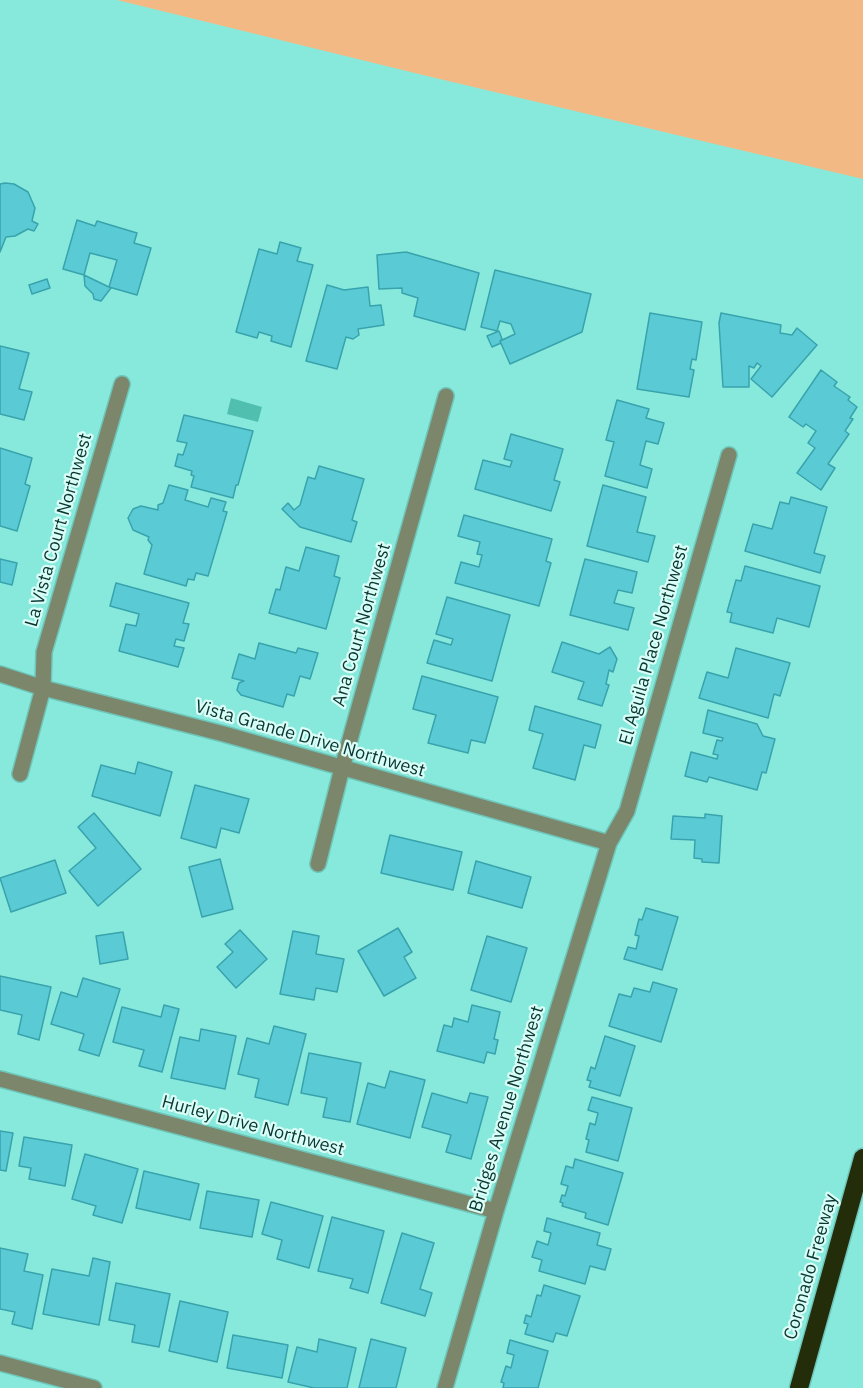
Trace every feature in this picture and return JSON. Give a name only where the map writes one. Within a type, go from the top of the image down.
[{"type":"highway","name":"Coronado Freeway","points":[[799,1388],[863,1158]]},
{"type":"street","name":"La Vista Court Northwest","points":[[20,774],[43,688],[44,652],[122,384]]},
{"type":"street","name":"Ana Court Northwest","points":[[318,864],[342,768],[446,396]]},
{"type":"street","name":"El Aguila Place Northwest","points":[[609,843],[627,811],[729,455]]},
{"type":"street","name":"Vista Grande Drive Northwest","points":[[0,674],[43,688],[224,734],[609,843]]},
{"type":"street","name":"Bridges Avenue Northwest","points":[[445,1388],[496,1211],[609,843]]},
{"type":"street","name":"Hurley Drive Northwest","points":[[0,1079],[496,1211]]},
{"type":"street","points":[[0,1364],[94,1388]]},
{"type":"shaded area","points":[[117,0],[863,0],[863,179],[427,76]]},
{"type":"shaded area","points":[[231,398],[262,407],[258,422],[227,414]]},
{"type":"building","points":[[0,184],[14,184],[28,192],[35,208],[32,221],[38,224],[34,231],[28,229],[15,236],[6,237],[0,252]]},
{"type":"building","points":[[77,220],[95,226],[97,221],[137,233],[134,243],[151,248],[137,295],[109,287],[117,260],[90,253],[84,275],[63,269]]},
{"type":"building","points":[[280,242],[301,248],[297,261],[313,265],[291,347],[271,341],[272,336],[259,332],[257,338],[236,332],[259,249],[277,254]]},
{"type":"building","points":[[406,252],[479,273],[465,330],[414,316],[418,298],[402,293],[402,288],[379,289],[377,255]]},
{"type":"building","points":[[495,270],[591,294],[582,332],[510,364],[500,341],[515,334],[511,324],[500,321],[497,331],[481,327]]},
{"type":"building","points":[[84,275],[111,288],[101,301],[94,299],[93,294],[85,286]]},
{"type":"building","points":[[47,279],[50,288],[32,294],[29,285]]},
{"type":"building","points":[[327,285],[344,290],[368,287],[370,306],[381,305],[384,325],[358,329],[359,335],[353,339],[346,337],[337,369],[306,361]]},
{"type":"building","points":[[650,313],[702,322],[696,360],[692,359],[690,369],[694,370],[689,397],[637,389]]},
{"type":"building","points":[[721,313],[781,325],[780,333],[792,335],[797,328],[817,345],[772,397],[751,379],[761,366],[757,363],[754,368],[749,366],[749,387],[723,387],[719,323]]},
{"type":"building","points":[[499,331],[501,343],[492,347],[487,336]]},
{"type":"building","points":[[0,346],[29,353],[19,389],[32,392],[24,420],[0,414]]},
{"type":"building","points":[[821,370],[837,382],[834,386],[850,397],[848,400],[857,407],[845,431],[849,434],[828,464],[835,468],[821,490],[797,473],[815,448],[808,443],[816,431],[806,424],[803,427],[789,417]]},
{"type":"building","points":[[617,400],[649,409],[646,418],[664,423],[658,444],[646,441],[640,465],[652,469],[647,488],[605,476],[614,442],[606,440]]},
{"type":"building","points":[[184,415],[253,431],[233,498],[191,487],[194,476],[191,475],[192,471],[175,466],[178,454],[183,455],[187,443],[177,441]]},
{"type":"building","points":[[511,434],[563,449],[554,480],[560,482],[551,511],[475,489],[483,460],[510,467],[512,461],[504,459]]},
{"type":"building","points":[[0,448],[32,458],[25,484],[30,486],[17,531],[0,526]]},
{"type":"building","points":[[319,466],[364,479],[352,520],[357,522],[351,542],[300,527],[282,509],[288,503],[294,510],[300,505],[308,477],[315,479]]},
{"type":"building","points":[[169,485],[188,490],[185,500],[208,507],[211,498],[226,502],[223,511],[227,512],[208,576],[196,573],[194,580],[188,579],[186,586],[144,574],[152,545],[148,540],[149,537],[133,530],[128,518],[133,509],[141,506],[158,510],[158,505],[163,503]]},
{"type":"building","points":[[603,485],[646,497],[637,532],[655,536],[648,562],[587,546]]},
{"type":"building","points":[[791,497],[827,507],[814,553],[825,556],[820,573],[745,551],[753,524],[772,529],[780,502],[789,504]]},
{"type":"building","points":[[464,515],[552,539],[546,561],[551,563],[539,606],[455,583],[461,562],[479,567],[482,555],[477,554],[480,542],[458,536]]},
{"type":"building","points":[[306,547],[339,556],[334,576],[340,578],[326,629],[269,613],[276,589],[280,590],[286,567],[299,571]]},
{"type":"building","points":[[0,559],[17,563],[12,585],[0,582]]},
{"type":"building","points":[[585,559],[637,572],[632,593],[618,590],[614,603],[634,608],[628,630],[570,615]]},
{"type":"building","points":[[745,566],[820,586],[809,627],[777,618],[773,633],[730,622],[732,613],[727,612],[736,580],[741,581]]},
{"type":"building","points":[[116,583],[189,603],[183,623],[189,624],[184,641],[176,639],[174,646],[184,648],[178,667],[119,651],[126,624],[136,626],[139,614],[110,606]]},
{"type":"building","points":[[447,597],[510,615],[492,681],[427,663],[434,640],[451,645],[453,639],[436,634]]},
{"type":"building","points":[[562,642],[599,654],[610,647],[617,659],[613,672],[609,670],[606,684],[609,685],[602,706],[578,699],[584,682],[552,672]]},
{"type":"building","points":[[259,643],[296,653],[298,648],[318,653],[310,679],[300,676],[294,696],[287,694],[283,707],[241,695],[237,690],[239,683],[244,681],[232,678],[239,654],[255,659]]},
{"type":"building","points":[[736,648],[790,663],[780,696],[774,694],[768,718],[699,698],[707,672],[728,678]]},
{"type":"building","points":[[422,676],[498,697],[485,743],[471,740],[468,753],[428,743],[436,715],[413,709]]},
{"type":"building","points":[[535,706],[601,725],[595,748],[584,745],[575,780],[533,768],[543,734],[529,730]]},
{"type":"building","points":[[708,710],[757,724],[763,736],[775,739],[766,773],[762,772],[757,790],[709,777],[707,782],[685,776],[691,752],[717,759],[718,755],[713,754],[717,740],[722,741],[723,738],[703,733]]},
{"type":"building","points":[[138,762],[172,772],[160,816],[92,796],[101,765],[135,774]]},
{"type":"building","points":[[195,785],[249,799],[239,833],[221,828],[216,848],[181,838]]},
{"type":"building","points":[[94,813],[141,869],[98,906],[69,871],[96,848],[78,827]]},
{"type":"building","points":[[705,814],[722,816],[719,863],[702,862],[702,859],[694,858],[695,840],[671,839],[673,816],[705,818]]},
{"type":"building","points":[[390,835],[462,852],[453,890],[381,873]]},
{"type":"building","points":[[220,859],[233,909],[202,917],[189,867]]},
{"type":"building","points":[[55,860],[66,893],[11,912],[0,878]]},
{"type":"building","points":[[476,861],[531,877],[522,908],[468,893]]},
{"type":"building","points":[[646,908],[678,917],[662,970],[624,959],[628,947],[636,949],[639,936],[635,935],[639,919],[642,920]]},
{"type":"building","points":[[398,928],[412,952],[404,957],[416,978],[384,996],[358,951]]},
{"type":"building","points":[[240,930],[267,959],[236,988],[217,967],[233,952],[225,944]]},
{"type":"building","points":[[293,931],[319,936],[316,954],[344,959],[337,992],[316,988],[314,1000],[280,994]]},
{"type":"building","points":[[123,932],[128,959],[100,964],[96,936]]},
{"type":"building","points":[[487,936],[527,948],[511,1002],[471,990]]},
{"type":"building","points":[[0,976],[51,987],[39,1040],[18,1034],[22,1015],[0,1010]]},
{"type":"building","points":[[83,978],[120,989],[99,1056],[79,1050],[84,1034],[51,1024],[61,992],[77,997]]},
{"type":"building","points":[[653,982],[677,989],[661,1042],[609,1026],[619,994],[631,997],[634,988],[650,992]]},
{"type":"building","points":[[164,1005],[179,1009],[162,1072],[139,1066],[144,1050],[113,1042],[122,1007],[161,1017]]},
{"type":"building","points":[[472,1005],[500,1012],[494,1039],[498,1040],[495,1054],[487,1052],[484,1063],[437,1051],[444,1025],[452,1027],[454,1018],[468,1022]]},
{"type":"building","points":[[274,1026],[306,1034],[288,1105],[255,1097],[259,1079],[238,1074],[247,1038],[269,1044]]},
{"type":"building","points":[[201,1029],[236,1036],[225,1089],[171,1078],[180,1037],[199,1041]]},
{"type":"building","points":[[605,1036],[635,1046],[620,1096],[589,1087],[591,1081],[587,1080],[591,1067],[595,1069]]},
{"type":"building","points":[[309,1053],[361,1063],[350,1122],[323,1117],[327,1098],[301,1093]]},
{"type":"building","points":[[390,1071],[425,1080],[410,1138],[357,1124],[368,1083],[385,1088]]},
{"type":"building","points":[[432,1093],[467,1103],[470,1093],[488,1097],[471,1159],[446,1152],[451,1135],[422,1127]]},
{"type":"building","points":[[592,1097],[632,1108],[618,1161],[586,1152],[590,1123],[595,1125],[598,1113],[588,1110]]},
{"type":"building","points":[[0,1131],[13,1133],[6,1171],[0,1170]]},
{"type":"building","points":[[24,1137],[72,1145],[65,1186],[29,1179],[31,1168],[19,1166]]},
{"type":"building","points":[[85,1154],[138,1169],[122,1223],[93,1215],[96,1206],[72,1199]]},
{"type":"building","points":[[575,1159],[623,1173],[608,1225],[585,1218],[586,1213],[562,1206],[563,1203],[560,1202],[568,1186],[561,1184],[566,1166],[573,1168]]},
{"type":"building","points":[[144,1171],[199,1184],[190,1220],[136,1208]]},
{"type":"building","points":[[207,1191],[259,1200],[252,1237],[200,1228]]},
{"type":"building","points":[[271,1202],[323,1216],[309,1268],[277,1259],[282,1240],[262,1234]]},
{"type":"building","points":[[332,1217],[384,1231],[368,1293],[350,1288],[353,1279],[318,1271]]},
{"type":"building","points":[[547,1218],[600,1233],[597,1245],[611,1249],[605,1270],[590,1266],[585,1284],[539,1271],[542,1260],[532,1257],[537,1241],[548,1245],[551,1233],[544,1231]]},
{"type":"building","points":[[402,1233],[434,1243],[420,1289],[432,1293],[425,1316],[381,1303]]},
{"type":"building","points":[[0,1248],[28,1254],[24,1271],[43,1275],[32,1329],[12,1324],[15,1312],[0,1309]]},
{"type":"building","points":[[93,1258],[110,1262],[99,1325],[43,1314],[52,1269],[89,1276]]},
{"type":"building","points":[[116,1283],[170,1294],[159,1347],[132,1342],[135,1325],[109,1320]]},
{"type":"building","points":[[544,1285],[580,1296],[567,1336],[556,1333],[553,1342],[525,1334],[528,1324],[524,1323],[526,1315],[531,1317],[537,1295],[541,1296]]},
{"type":"building","points":[[180,1301],[228,1312],[217,1362],[169,1351]]},
{"type":"building","points":[[233,1335],[288,1345],[282,1378],[227,1368]]},
{"type":"building","points":[[319,1339],[356,1348],[347,1388],[314,1388],[288,1382],[297,1347],[317,1352]]},
{"type":"building","points":[[371,1339],[406,1348],[396,1388],[359,1388]]},
{"type":"building","points":[[510,1340],[548,1351],[538,1388],[503,1388],[504,1383],[501,1382],[506,1366],[511,1368],[514,1355],[507,1353]]}]
